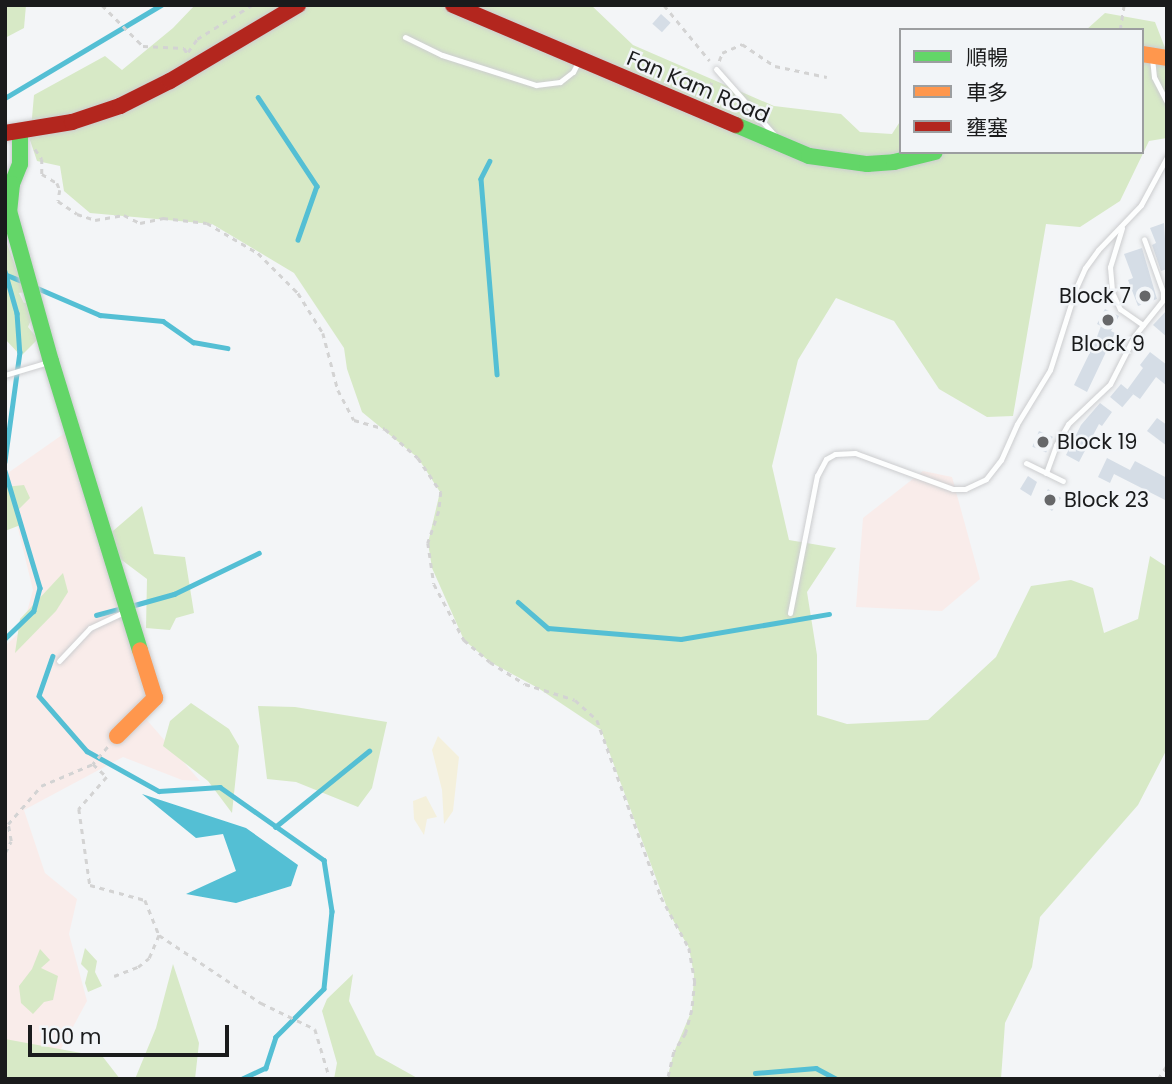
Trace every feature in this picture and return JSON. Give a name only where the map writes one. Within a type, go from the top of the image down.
[{"type":"main road","points":[[117,736],[155,698],[51,361],[9,211],[13,132],[72,122],[120,106],[170,81],[298,5]]},
{"type":"main road","name":"Fan Kam Road","points":[[453,5],[817,159],[855,163],[894,162],[927,154]]},
{"type":"lane","points":[[405,37],[442,55],[536,85],[553,84],[565,78],[580,59]]},
{"type":"lane","points":[[1154,56],[1154,77],[1167,102]]},
{"type":"lane","points":[[716,69],[771,128],[776,143]]},
{"type":"lane","points":[[790,613],[817,476],[827,459],[835,454],[855,453],[953,489],[965,489],[986,479],[1001,460],[1017,424],[1050,370],[1085,268],[1149,193],[1167,157]]},
{"type":"lane","points":[[1123,225],[1112,254],[1110,279],[1120,309],[1143,325]]},
{"type":"lane","points":[[1046,473],[1061,435],[1110,384],[1143,325],[1159,307],[1163,292],[1144,239]]},
{"type":"lane","points":[[7,375],[51,361]]},
{"type":"lane","points":[[1026,463],[1063,481]]},
{"type":"lane","points":[[59,661],[90,628],[129,610]]},
{"type":"path","points":[[102,6],[143,46],[184,48],[186,55],[197,39],[253,5]]},
{"type":"path","points":[[664,5],[716,69]]},
{"type":"path","points":[[1120,28],[1124,5]]},
{"type":"path","points":[[716,69],[722,52],[742,44],[775,65],[827,77]]},
{"type":"path","points":[[708,101],[712,79]]},
{"type":"path","points":[[12,176],[35,149],[41,159],[42,174],[57,183],[60,190],[58,201],[77,214],[95,220],[124,215],[140,223],[163,218],[207,223],[258,253],[309,308],[331,352],[338,390],[354,419],[385,429],[418,458],[440,492],[439,511],[428,543],[434,584],[464,640],[490,662],[525,684],[575,700],[597,720],[656,884],[689,948],[695,981],[692,1010],[686,1032],[674,1052],[667,1079]]},
{"type":"path","points":[[5,853],[11,841],[8,824],[41,786],[51,779],[82,771],[93,764],[117,736]]},
{"type":"path","points":[[93,764],[107,777],[79,809],[90,885],[145,900],[159,935],[261,1003],[315,1029],[330,1079]]},
{"type":"path","points":[[114,976],[138,967],[149,958],[159,935]]},
{"type":"path","points":[[1158,1079],[1167,1065]]},
{"type":"shaded area","points":[[79,423],[160,701],[146,719],[200,781],[182,780],[123,757],[24,810],[45,873],[77,899],[69,934],[87,1001],[55,1060],[5,1045],[5,646],[22,630],[33,590],[5,475]]},
{"type":"shaded area","points":[[923,471],[952,477],[980,579],[942,611],[856,607],[863,518]]},
{"type":"green space","points":[[5,5],[26,5],[24,28],[5,38]]},
{"type":"green space","points":[[195,5],[591,5],[633,45],[774,106],[841,114],[860,132],[892,134],[899,123],[899,154],[1143,154],[1120,201],[1080,227],[1046,224],[1013,416],[987,417],[939,389],[894,321],[836,298],[798,360],[772,466],[789,540],[836,548],[807,592],[817,655],[817,715],[847,724],[928,720],[996,657],[1031,586],[1071,580],[1093,588],[1104,633],[1138,619],[1150,556],[1167,567],[1167,749],[1138,805],[1040,917],[1032,967],[1005,1023],[1001,1079],[667,1079],[674,1052],[692,1010],[694,975],[689,948],[669,913],[601,730],[538,688],[490,662],[464,640],[432,568],[428,543],[440,492],[418,458],[362,412],[347,369],[344,348],[294,273],[212,224],[90,213],[64,191],[60,166],[37,161],[30,140],[34,95],[105,56],[122,70],[173,28]]},
{"type":"green space","points":[[1105,13],[1155,22],[1167,53],[1167,138],[1149,141],[1144,151],[1144,28],[1088,28]]},
{"type":"green space","points":[[5,238],[17,271],[36,290],[19,293],[24,303],[39,301],[28,327],[38,339],[21,356],[5,339]]},
{"type":"green space","points":[[24,485],[30,498],[18,510],[23,524],[5,531],[5,487]]},
{"type":"green space","points":[[142,506],[154,554],[185,557],[194,613],[176,618],[170,630],[146,628],[147,579],[99,543]]},
{"type":"green space","points":[[63,573],[68,592],[56,611],[15,653],[20,619]]},
{"type":"green space","points":[[191,703],[229,729],[239,746],[232,813],[208,781],[163,746],[170,721]]},
{"type":"green space","points":[[258,706],[295,707],[387,722],[372,788],[358,807],[296,782],[267,779]]},
{"type":"green space","points":[[85,948],[97,961],[95,972],[102,986],[88,992],[85,983],[88,971],[81,964]]},
{"type":"green space","points":[[40,949],[50,960],[41,968],[58,976],[53,1000],[44,1002],[33,1014],[21,1003],[19,986],[32,969]]},
{"type":"green space","points":[[173,964],[199,1043],[195,1079],[135,1079],[156,1028]]},
{"type":"green space","points":[[353,974],[349,1001],[376,1055],[419,1079],[334,1079],[337,1063],[322,1011],[327,999]]},
{"type":"green space","points":[[5,1039],[103,1057],[120,1079],[5,1079]]},
{"type":"sand","points":[[438,736],[459,757],[453,811],[444,824],[442,790],[432,750]]},
{"type":"sand","points":[[426,796],[437,817],[427,819],[424,835],[414,819],[413,801]]},
{"type":"water","points":[[142,794],[246,828],[298,865],[291,886],[236,903],[186,894],[236,871],[223,834],[196,838]]},
{"type":"building","points":[[661,14],[671,23],[662,32],[652,24]]},
{"type":"building","points":[[1164,223],[1167,269],[1161,271],[1152,245],[1156,243],[1150,228]]},
{"type":"building","points":[[1142,248],[1157,299],[1138,306],[1128,280],[1133,278],[1124,254]]},
{"type":"building","points":[[1105,309],[1119,316],[1111,331],[1115,333],[1087,392],[1074,385],[1095,342],[1101,326],[1097,324]]},
{"type":"building","points":[[1167,310],[1167,337],[1153,325]]},
{"type":"building","points":[[1150,352],[1167,365],[1167,386],[1156,377],[1140,399],[1127,390],[1143,368],[1140,365]]},
{"type":"building","points":[[1121,384],[1133,394],[1122,407],[1110,397]]},
{"type":"building","points":[[1100,403],[1112,412],[1102,426],[1099,424],[1079,462],[1066,455],[1081,425]]},
{"type":"building","points":[[1157,418],[1167,425],[1167,446],[1147,431]]},
{"type":"building","name":"Block 19","points":[[1039,431],[1053,437],[1046,453],[1032,447]]},
{"type":"building","points":[[1107,458],[1130,470],[1135,461],[1167,478],[1167,501],[1114,474],[1110,483],[1098,477]]},
{"type":"building","points":[[1028,476],[1037,482],[1031,496],[1020,489]]},
{"type":"building","name":"Block 23","points":[[1048,489],[1061,498],[1052,511],[1041,503]]},
{"type":"waterway","points":[[5,98],[161,5]]},
{"type":"waterway","points":[[258,97],[317,186],[298,240]]},
{"type":"waterway","points":[[490,161],[481,179],[497,374]]},
{"type":"waterway","points":[[5,271],[17,313],[20,352],[5,462]]},
{"type":"waterway","points":[[7,275],[24,282]]},
{"type":"waterway","points":[[35,287],[100,315],[163,321],[193,342],[227,348]]},
{"type":"waterway","points":[[5,471],[40,588],[34,611],[5,639]]},
{"type":"waterway","points":[[131,606],[174,594],[259,553]]},
{"type":"waterway","points":[[518,602],[548,628],[681,639],[829,614]]},
{"type":"waterway","points":[[96,615],[122,608]]},
{"type":"waterway","points":[[53,656],[39,696],[87,751],[159,791],[220,787],[324,860],[332,911],[324,989],[276,1037],[266,1068],[242,1079]]},
{"type":"waterway","points":[[275,827],[369,751]]},
{"type":"waterway","points":[[755,1073],[816,1068],[837,1079]]},
{"type":"traffic: fast","points":[[736,125],[809,156],[867,164],[894,162],[927,154]]},
{"type":"traffic: fast","points":[[20,132],[20,164],[12,184],[9,211],[51,361],[140,650]]},
{"type":"traffic: slow","points":[[1144,54],[1167,58]]},
{"type":"traffic: slow","points":[[117,736],[155,698],[140,650]]},
{"type":"traffic: jam","points":[[5,133],[72,122],[120,106],[170,81],[298,5]]},
{"type":"traffic: jam","points":[[453,5],[736,125]]},
{"type":"place","name":"Block 7","points":[[1145,296]]},
{"type":"place","name":"Block 9","points":[[1108,320]]},
{"type":"place","name":"Block 19","points":[[1043,442]]},
{"type":"place","name":"Block 23","points":[[1050,500]]}]
